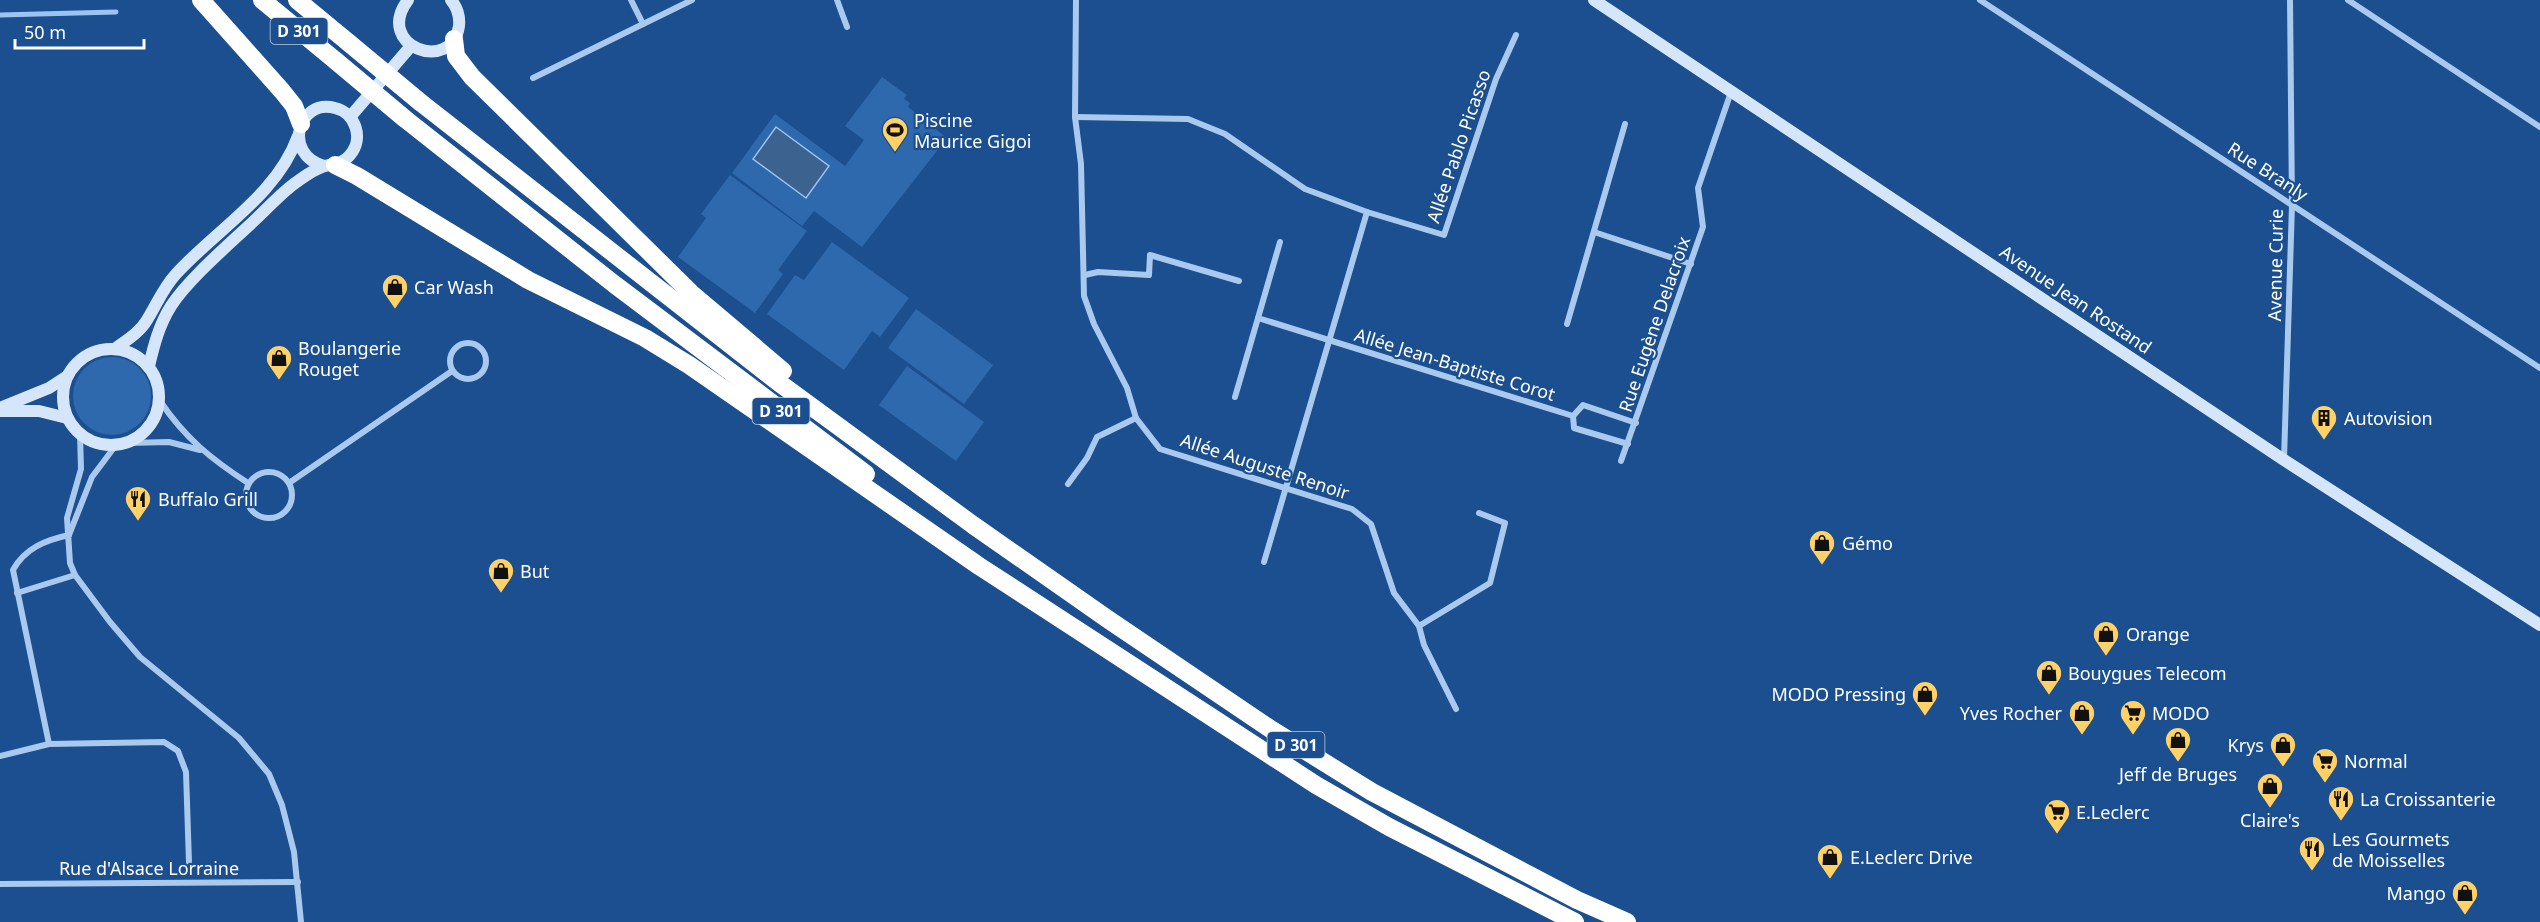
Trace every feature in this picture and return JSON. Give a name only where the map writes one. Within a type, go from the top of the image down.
[{"type":"highway","points":[[201,0],[294,106],[299,129]]},
{"type":"highway","name":"D 301","points":[[262,0],[404,118],[614,284],[805,429],[996,568],[1169,688],[1316,785],[1389,827],[1575,922]]},
{"type":"highway","name":"D 301","points":[[297,0],[420,102],[778,382],[973,525],[1243,710],[1372,792],[1577,900],[1627,922]]},
{"type":"highway","points":[[454,39],[456,56],[472,77],[691,293],[730,328],[973,525]]},
{"type":"highway","points":[[329,166],[357,176],[528,280],[645,338],[689,365],[979,566],[1169,688]]},
{"type":"main road","points":[[408,0],[401,9],[399,19],[404,39],[411,46],[429,52],[448,46],[454,39],[460,20],[453,1]]},
{"type":"main road","name":"Avenue Jean Rostand","points":[[1600,1],[1731,92],[2284,460],[2540,625]]},
{"type":"main road","points":[[350,117],[411,46]]},
{"type":"main road","points":[[116,348],[147,321],[160,293],[177,273],[272,182],[290,157],[299,129],[309,114],[326,107],[335,108],[350,117],[357,133],[357,141],[350,156],[295,183],[182,291],[163,320],[149,366]]},
{"type":"main road","points":[[299,129],[302,152],[315,163],[329,166]]},
{"type":"main road","points":[[0,410],[49,388],[66,377],[76,363],[94,351],[116,348],[132,353],[149,366],[154,374],[160,395],[158,413],[141,436],[121,444],[105,446],[86,439],[68,418],[64,409],[63,392],[66,377]]},
{"type":"main road","points":[[0,410],[39,411],[68,418]]},
{"type":"street","points":[[631,0],[643,24]]},
{"type":"street","points":[[533,78],[692,0]]},
{"type":"street","points":[[837,0],[847,27]]},
{"type":"street","name":"Allée Auguste Renoir","points":[[1076,0],[1075,117],[1081,164],[1084,296],[1094,324],[1127,388],[1136,418],[1160,449],[1352,509],[1371,524],[1394,593],[1419,626],[1424,645],[1456,709]]},
{"type":"street","name":"Rue Branly","points":[[1980,0],[2540,368]]},
{"type":"street","name":"Avenue Curie","points":[[2284,460],[2292,205],[2290,0]]},
{"type":"street","points":[[2348,0],[2540,128]]},
{"type":"street","name":"Allée Pablo Picasso","points":[[1075,117],[1188,119],[1225,134],[1305,189],[1367,212],[1444,235],[1496,79],[1516,35]]},
{"type":"street","name":"Rue Eugène Delacroix","points":[[1621,461],[1691,264],[1702,227],[1698,188],[1731,92]]},
{"type":"street","points":[[1567,324],[1625,124]]},
{"type":"street","points":[[1264,562],[1367,212]]},
{"type":"street","points":[[1594,232],[1691,264]]},
{"type":"street","points":[[1235,397],[1280,242]]},
{"type":"street","points":[[1085,275],[1098,273],[1149,275],[1150,255],[1239,281]]},
{"type":"street","name":"Allée Jean-Baptiste Corot","points":[[1258,318],[1573,416]]},
{"type":"street","points":[[471,343],[482,349],[486,361],[478,376],[461,378],[452,371],[451,353],[459,344],[471,343]]},
{"type":"street","points":[[289,483],[452,371]]},
{"type":"street","points":[[159,401],[177,427],[200,450],[248,483]]},
{"type":"street","name":"Allée Jean-Baptiste Corot","points":[[1628,444],[1574,428],[1573,416],[1583,405],[1636,423]]},
{"type":"street","points":[[1068,484],[1087,458],[1097,437],[1136,418]]},
{"type":"street","points":[[80,433],[81,470],[67,518],[70,563],[75,575],[110,622],[141,657],[199,703],[256,756],[269,774],[282,805],[298,882],[302,922]]},
{"type":"street","points":[[69,535],[92,477],[121,444],[169,442],[200,450]]},
{"type":"street","points":[[273,472],[284,477],[289,483],[292,492],[288,509],[276,518],[268,519],[255,515],[249,509],[246,491],[248,483],[257,475],[273,472]]},
{"type":"street","points":[[1419,626],[1490,583],[1505,523],[1479,513]]},
{"type":"street","points":[[49,744],[13,570],[20,558],[50,539],[69,535]]},
{"type":"street","points":[[17,593],[75,575]]},
{"type":"street","points":[[0,756],[49,744],[164,742],[178,751],[186,772],[189,862]]},
{"type":"street","name":"Rue d'Alsace Lorraine","points":[[0,884],[298,882]]},
{"type":"shaded area","name":"Piscine Maurice Gigoi","points":[[882,77],[907,95],[904,99],[910,103],[908,107],[947,138],[862,247],[814,211],[802,226],[732,173],[775,114],[845,166],[864,140],[845,126]]},
{"type":"shaded area","points":[[776,127],[829,166],[806,198],[753,159]]},
{"type":"shaded area","points":[[730,175],[807,231],[778,270],[783,274],[755,313],[678,257],[706,218],[701,214]]},
{"type":"shaded area","points":[[832,242],[909,298],[880,337],[872,331],[844,370],[767,314],[795,275],[804,280]]},
{"type":"shaded area","points":[[916,309],[993,365],[964,404],[888,348]]},
{"type":"shaded area","points":[[112,357],[127,360],[144,374],[151,396],[148,411],[134,428],[112,435],[97,432],[80,418],[73,396],[76,381],[90,364]]},
{"type":"shaded area","points":[[907,366],[984,422],[956,461],[879,405]]},
{"type":"waterway","points":[[0,15],[116,12]]},
{"type":"place","name":"Piscine Maurice Gigoi","points":[[895,153]]},
{"type":"place","name":"Car Wash","points":[[395,310]]},
{"type":"place","name":"Boulangerie Rouget","points":[[279,381]]},
{"type":"place","name":"Autovision","points":[[2324,441]]},
{"type":"place","name":"Buffalo Grill","points":[[138,522]]},
{"type":"place","name":"Gémo","points":[[1822,566]]},
{"type":"place","name":"But","points":[[501,594]]},
{"type":"place","name":"Orange","points":[[2106,657]]},
{"type":"place","name":"Bouygues Telecom","points":[[2049,696]]},
{"type":"place","name":"MODO Pressing","points":[[1925,717]]},
{"type":"place","name":"Yves Rocher","points":[[2082,736]]},
{"type":"place","name":"MODO","points":[[2133,736]]},
{"type":"place","name":"Jeff de Bruges","points":[[2178,763]]},
{"type":"place","name":"Krys","points":[[2283,768]]},
{"type":"place","name":"Normal","points":[[2325,784]]},
{"type":"place","name":"Claire's","points":[[2270,809]]},
{"type":"place","name":"La Croissanterie","points":[[2341,822]]},
{"type":"place","name":"E.Leclerc","points":[[2057,835]]},
{"type":"place","name":"Les Gourmets de Moisselles","points":[[2312,872]]},
{"type":"place","name":"E.Leclerc Drive","points":[[1830,880]]},
{"type":"place","name":"Mango","points":[[2465,916]]}]
